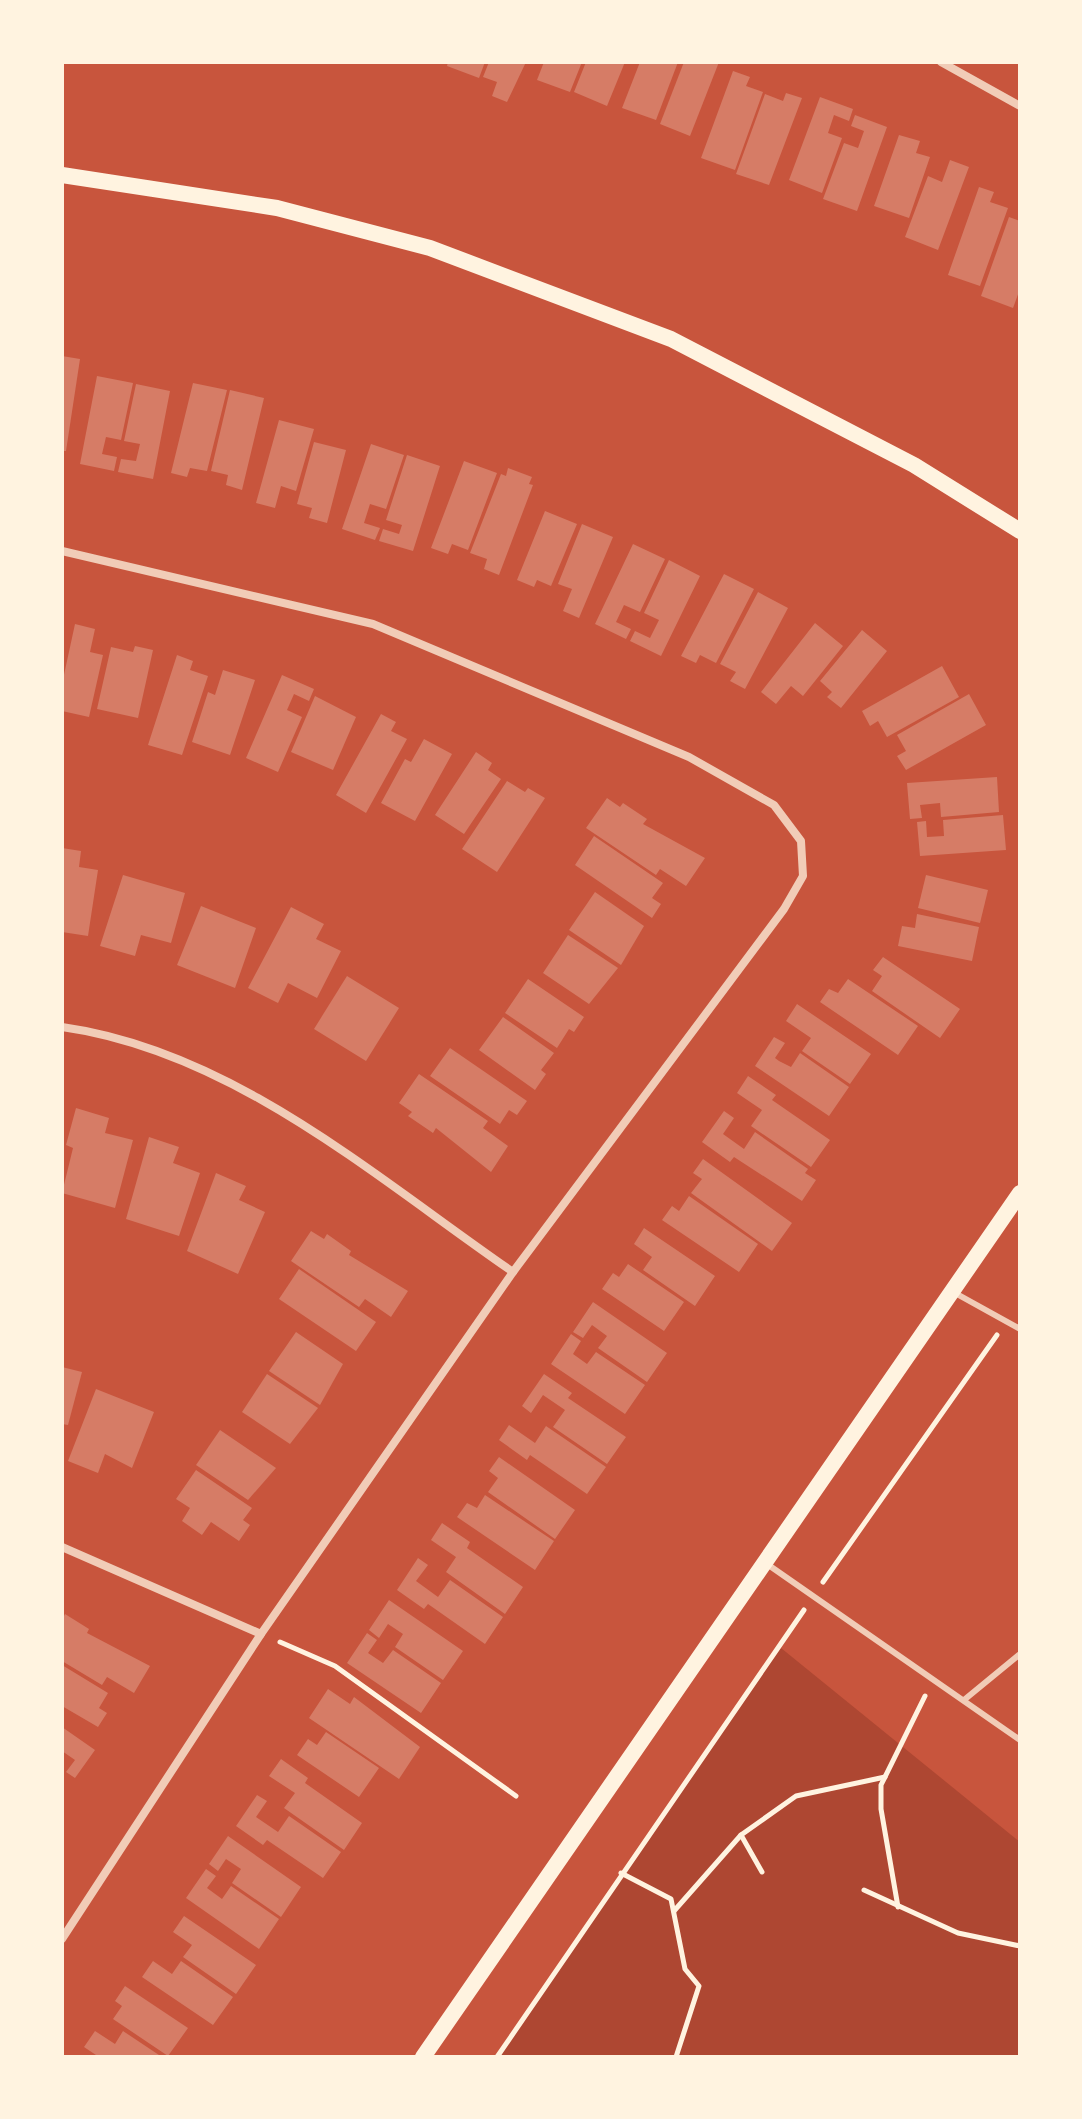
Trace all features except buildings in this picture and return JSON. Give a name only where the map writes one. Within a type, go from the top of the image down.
[{"type":"main road","points":[[62,175],[277,208],[430,248],[671,339],[914,465],[1020,531]]},
{"type":"main road","points":[[423,2057],[1020,1193]]},
{"type":"street","points":[[941,62],[1020,106]]},
{"type":"street","points":[[62,551],[373,624],[689,757],[774,805],[801,841],[803,876],[784,909],[513,1272],[261,1634],[62,1939]]},
{"type":"street","points":[[62,1027],[93,1032],[181,1058],[253,1097],[333,1147],[513,1272]]},
{"type":"street","points":[[62,1547],[261,1634]]},
{"type":"lane","points":[[952,1291],[1020,1329]]},
{"type":"lane","points":[[764,1562],[1020,1740]]},
{"type":"lane","points":[[964,1700],[1020,1654]]},
{"type":"path","points":[[497,2057],[621,1873],[1005,1322]]},
{"type":"path","points":[[261,1634],[335,1666],[516,1796]]},
{"type":"path","points":[[898,1907],[881,1809],[881,1785],[934,1679]]},
{"type":"path","points":[[674,1911],[741,1835],[796,1796],[885,1777]]},
{"type":"path","points":[[741,1835],[762,1872]]},
{"type":"path","points":[[621,1873],[671,1899],[685,1969],[699,1986],[676,2057]]},
{"type":"path","points":[[864,1890],[958,1933],[1020,1946]]},
{"type":"shaded area","points":[[781,1648],[1020,1842],[1020,2057],[494,2057]]}]
